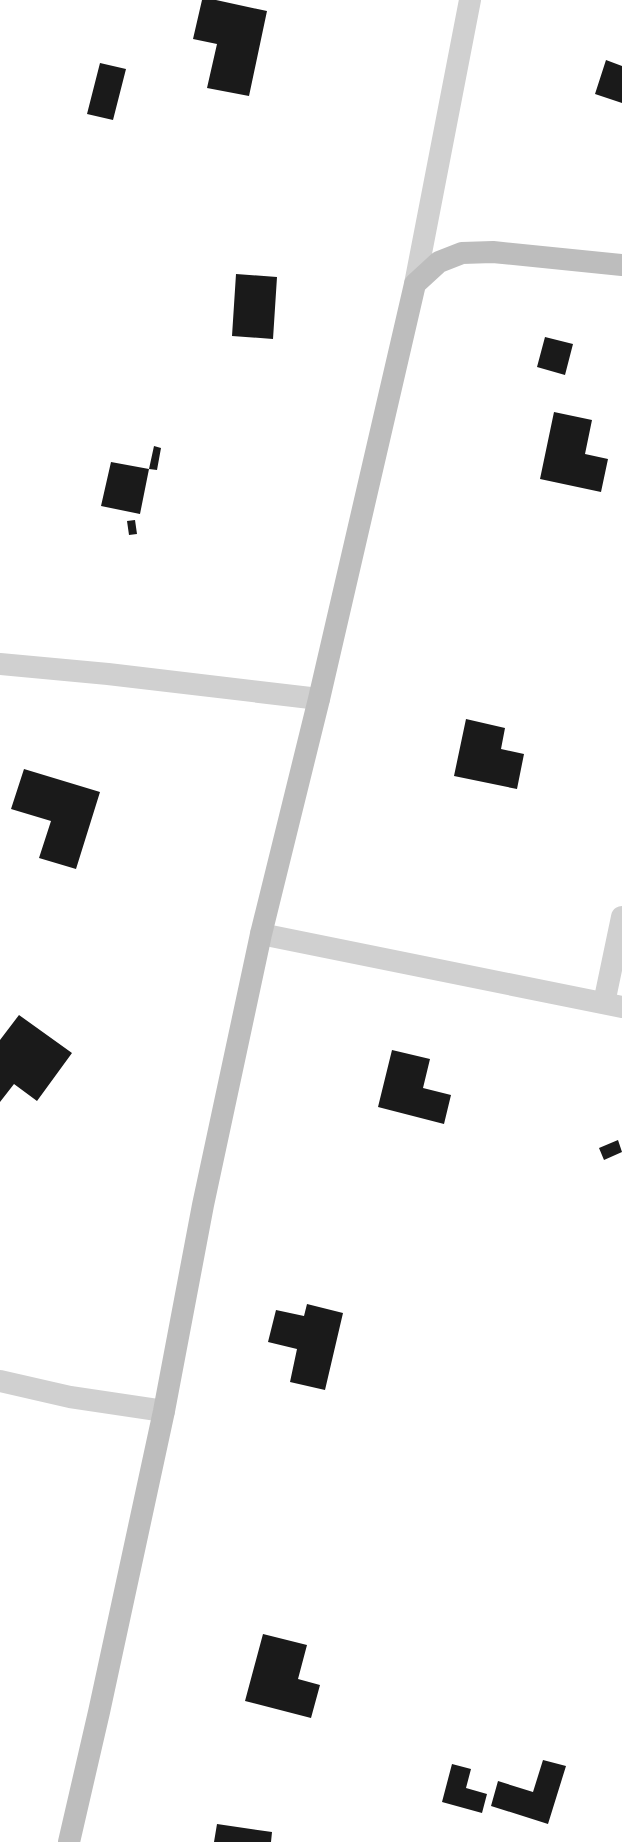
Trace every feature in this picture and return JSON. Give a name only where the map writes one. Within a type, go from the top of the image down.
[{"type":"street","points":[[69,1842],[99,1712],[164,1411],[203,1205],[261,934],[320,699],[415,284],[470,0]]},
{"type":"street","points":[[415,284],[439,262],[462,253],[493,252],[622,265]]},
{"type":"street","points":[[0,664],[108,674],[320,699]]},
{"type":"street","points":[[261,934],[613,1005],[622,916]]},
{"type":"street","points":[[0,1381],[70,1397],[164,1411]]},
{"type":"building","points":[[202,0],[216,0],[267,11],[249,96],[207,88],[217,44],[193,39]]},
{"type":"building","points":[[606,60],[622,66],[622,103],[595,94]]},
{"type":"building","points":[[100,63],[126,69],[113,120],[87,114]]},
{"type":"building","points":[[236,274],[277,277],[273,339],[232,336]]},
{"type":"building","points":[[545,337],[573,344],[565,375],[537,367]]},
{"type":"building","points":[[554,412],[592,420],[585,454],[608,459],[601,492],[540,479]]},
{"type":"building","points":[[154,446],[161,448],[157,470],[149,469]]},
{"type":"building","points":[[111,462],[149,469],[140,514],[101,506]]},
{"type":"building","points":[[135,520],[137,534],[129,535],[127,521]]},
{"type":"building","points":[[466,719],[505,728],[501,749],[524,754],[517,789],[454,776]]},
{"type":"building","points":[[24,769],[100,792],[76,869],[39,858],[51,821],[11,809]]},
{"type":"building","points":[[19,1015],[72,1053],[37,1101],[14,1084],[0,1102],[0,1040]]},
{"type":"building","points":[[392,1050],[430,1059],[423,1088],[451,1095],[444,1124],[378,1107]]},
{"type":"building","points":[[618,1140],[622,1152],[604,1160],[599,1148]]},
{"type":"building","points":[[307,1304],[343,1313],[325,1390],[290,1382],[297,1349],[268,1342],[276,1310],[304,1316]]},
{"type":"building","points":[[263,1634],[307,1645],[298,1679],[320,1685],[311,1718],[245,1701]]},
{"type":"building","points":[[543,1760],[566,1766],[548,1824],[491,1806],[498,1781],[533,1792]]},
{"type":"building","points":[[452,1764],[471,1769],[466,1788],[487,1794],[482,1813],[442,1802]]},
{"type":"building","points":[[217,1824],[272,1832],[271,1842],[214,1842]]}]
